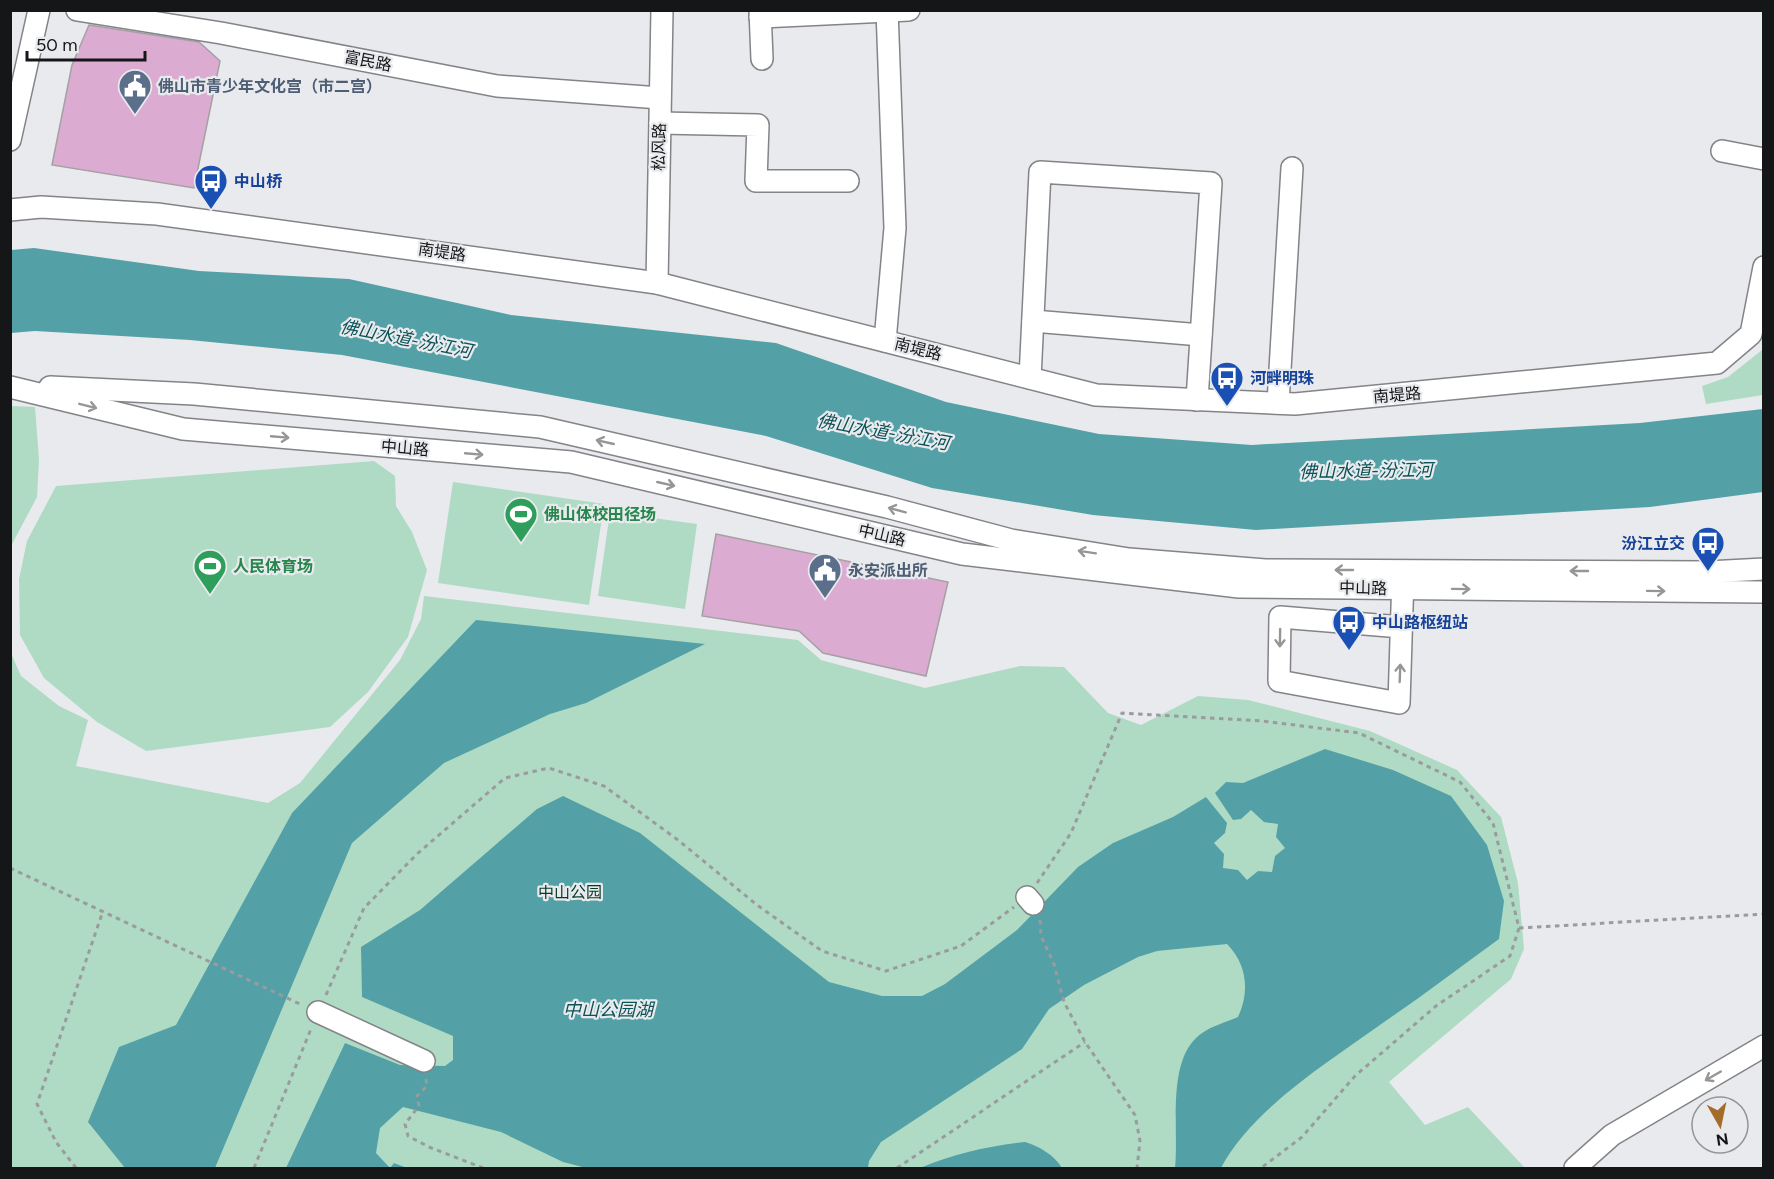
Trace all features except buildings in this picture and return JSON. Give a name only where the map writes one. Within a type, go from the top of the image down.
[{"type":"street","points":[[10,140],[39,10]]},
{"type":"street","name":"富民路","points":[[77,10],[221,33],[497,86],[660,98]]},
{"type":"street","name":"松风路","points":[[657,283],[662,10]]},
{"type":"street","points":[[762,59],[760,14],[909,10]]},
{"type":"street","points":[[885,341],[895,228],[887,11]]},
{"type":"street","points":[[660,123],[758,125],[756,182],[848,181]]},
{"type":"street","points":[[1722,151],[1764,159]]},
{"type":"street","points":[[1278,403],[1292,168]]},
{"type":"street","points":[[1030,378],[1040,172],[1211,183],[1197,400]]},
{"type":"street","name":"南堤路","points":[[10,210],[41,207],[157,214],[657,283],[1096,395],[1295,404],[1716,363],[1750,334],[1764,267]]},
{"type":"street","points":[[1033,321],[1201,335]]},
{"type":"street","name":"中山路","points":[[10,386],[183,429],[571,462],[962,554],[1239,587],[1402,579],[1764,569]]},
{"type":"street","name":"中山路","points":[[10,386],[194,394],[540,427],[887,507],[1011,540],[1130,559],[1402,579],[1764,592]]},
{"type":"street","points":[[1401,627],[1280,617],[1279,681],[1399,703],[1401,627],[1402,579]]},
{"type":"street","points":[[318,1012],[424,1062]]},
{"type":"street","points":[[1575,1168],[1612,1135],[1764,1046]]},
{"type":"path","points":[[10,455],[10,463]]},
{"type":"path","points":[[254,1168],[318,1012],[364,908],[417,854],[505,778],[549,768],[604,786],[678,840],[757,905],[822,951],[886,971],[961,946],[1030,900],[1071,832],[1122,713],[1262,721],[1359,733],[1460,782],[1493,823],[1519,928],[1510,956],[1436,1006],[1355,1076],[1302,1137],[1261,1168]]},
{"type":"path","points":[[10,868],[289,999]]},
{"type":"path","points":[[1030,900],[1046,950],[1054,964],[1064,1002],[1085,1042],[1135,1115],[1140,1141],[1137,1168]]},
{"type":"path","points":[[76,1168],[56,1142],[37,1104],[103,911]]},
{"type":"path","points":[[1519,928],[1764,914]]},
{"type":"path","points":[[897,1168],[1085,1042]]},
{"type":"path","points":[[424,1062],[427,1086],[417,1096],[419,1106],[405,1124],[408,1136],[429,1148],[483,1168]]},
{"type":"green space","points":[[1763,341],[1763,395],[1706,404],[1702,386],[1728,377],[1762,350]]},
{"type":"green space","points":[[11,406],[35,407],[39,459],[37,497],[11,546]]},
{"type":"green space","points":[[374,461],[395,476],[396,506],[412,532],[427,570],[408,637],[368,692],[330,727],[146,751],[97,722],[44,678],[20,635],[19,579],[27,541],[56,486]]},
{"type":"green space","name":"佛山体校田径场","points":[[453,482],[604,504],[589,605],[438,583]]},
{"type":"green space","points":[[610,512],[697,524],[685,609],[598,596]]},
{"type":"green space","name":"中山公园","points":[[424,596],[798,640],[821,660],[925,688],[1020,666],[1064,667],[1108,713],[1141,725],[1198,696],[1248,700],[1370,731],[1457,770],[1501,817],[1518,883],[1524,949],[1511,979],[1389,1082],[1425,1125],[1468,1107],[1525,1168],[11,1168],[10,651],[21,676],[59,706],[88,720],[76,766],[268,803],[300,783],[400,660],[421,619]]},
{"type":"water","name":"佛山水道-汾江河","points":[[34,248],[199,271],[349,279],[511,315],[776,343],[946,402],[1099,434],[1252,445],[1640,423],[1763,409],[1763,492],[1650,507],[1256,530],[1093,515],[932,488],[766,436],[342,355],[190,340],[35,331],[11,333],[11,250]]},
{"type":"water","points":[[476,620],[705,644],[586,703],[550,714],[444,763],[352,843],[215,1168],[125,1168],[88,1122],[119,1047],[176,1025],[292,813]]},
{"type":"water","name":"中山公园湖","points":[[1325,749],[1393,770],[1451,796],[1487,845],[1504,901],[1499,939],[1295,1086],[1252,1125],[1221,1168],[1175,1168],[1176,1099],[1181,1065],[1187,1050],[1205,1031],[1238,1017],[1242,1008],[1245,988],[1242,969],[1239,960],[1227,944],[1157,951],[1138,957],[1084,985],[1049,1009],[1022,1049],[881,1142],[869,1161],[868,1168],[586,1168],[563,1162],[501,1132],[403,1107],[380,1128],[376,1153],[390,1168],[286,1168],[345,1043],[400,1065],[445,1066],[453,1060],[453,1036],[362,997],[361,947],[420,910],[537,809],[563,796],[640,833],[829,982],[882,996],[922,996],[945,984],[1017,930],[1078,867],[1113,843],[1173,817],[1206,797],[1227,823],[1225,833],[1214,843],[1224,854],[1223,868],[1238,870],[1247,880],[1258,871],[1272,872],[1275,856],[1285,848],[1276,837],[1278,824],[1264,822],[1251,810],[1241,819],[1233,820],[1215,793],[1226,782],[1243,783]]},
{"type":"water","points":[[1025,1142],[1046,1152],[1062,1168],[920,1168],[971,1151]]},
{"type":"water","points":[[394,1163],[407,1168],[390,1168]]},
{"type":"place","name":"佛山市青少年文化宫（市二宫）","points":[[135,115]]},
{"type":"place","name":"中山桥","points":[[211,210]]},
{"type":"place","name":"河畔明珠","points":[[1227,407]]},
{"type":"place","name":"佛山体校田径场","points":[[521,543]]},
{"type":"place","name":"汾江立交","points":[[1708,572]]},
{"type":"place","name":"人民体育场","points":[[210,595]]},
{"type":"place","name":"永安派出所","points":[[825,599]]},
{"type":"place","name":"中山路枢纽站","points":[[1349,651]]}]
